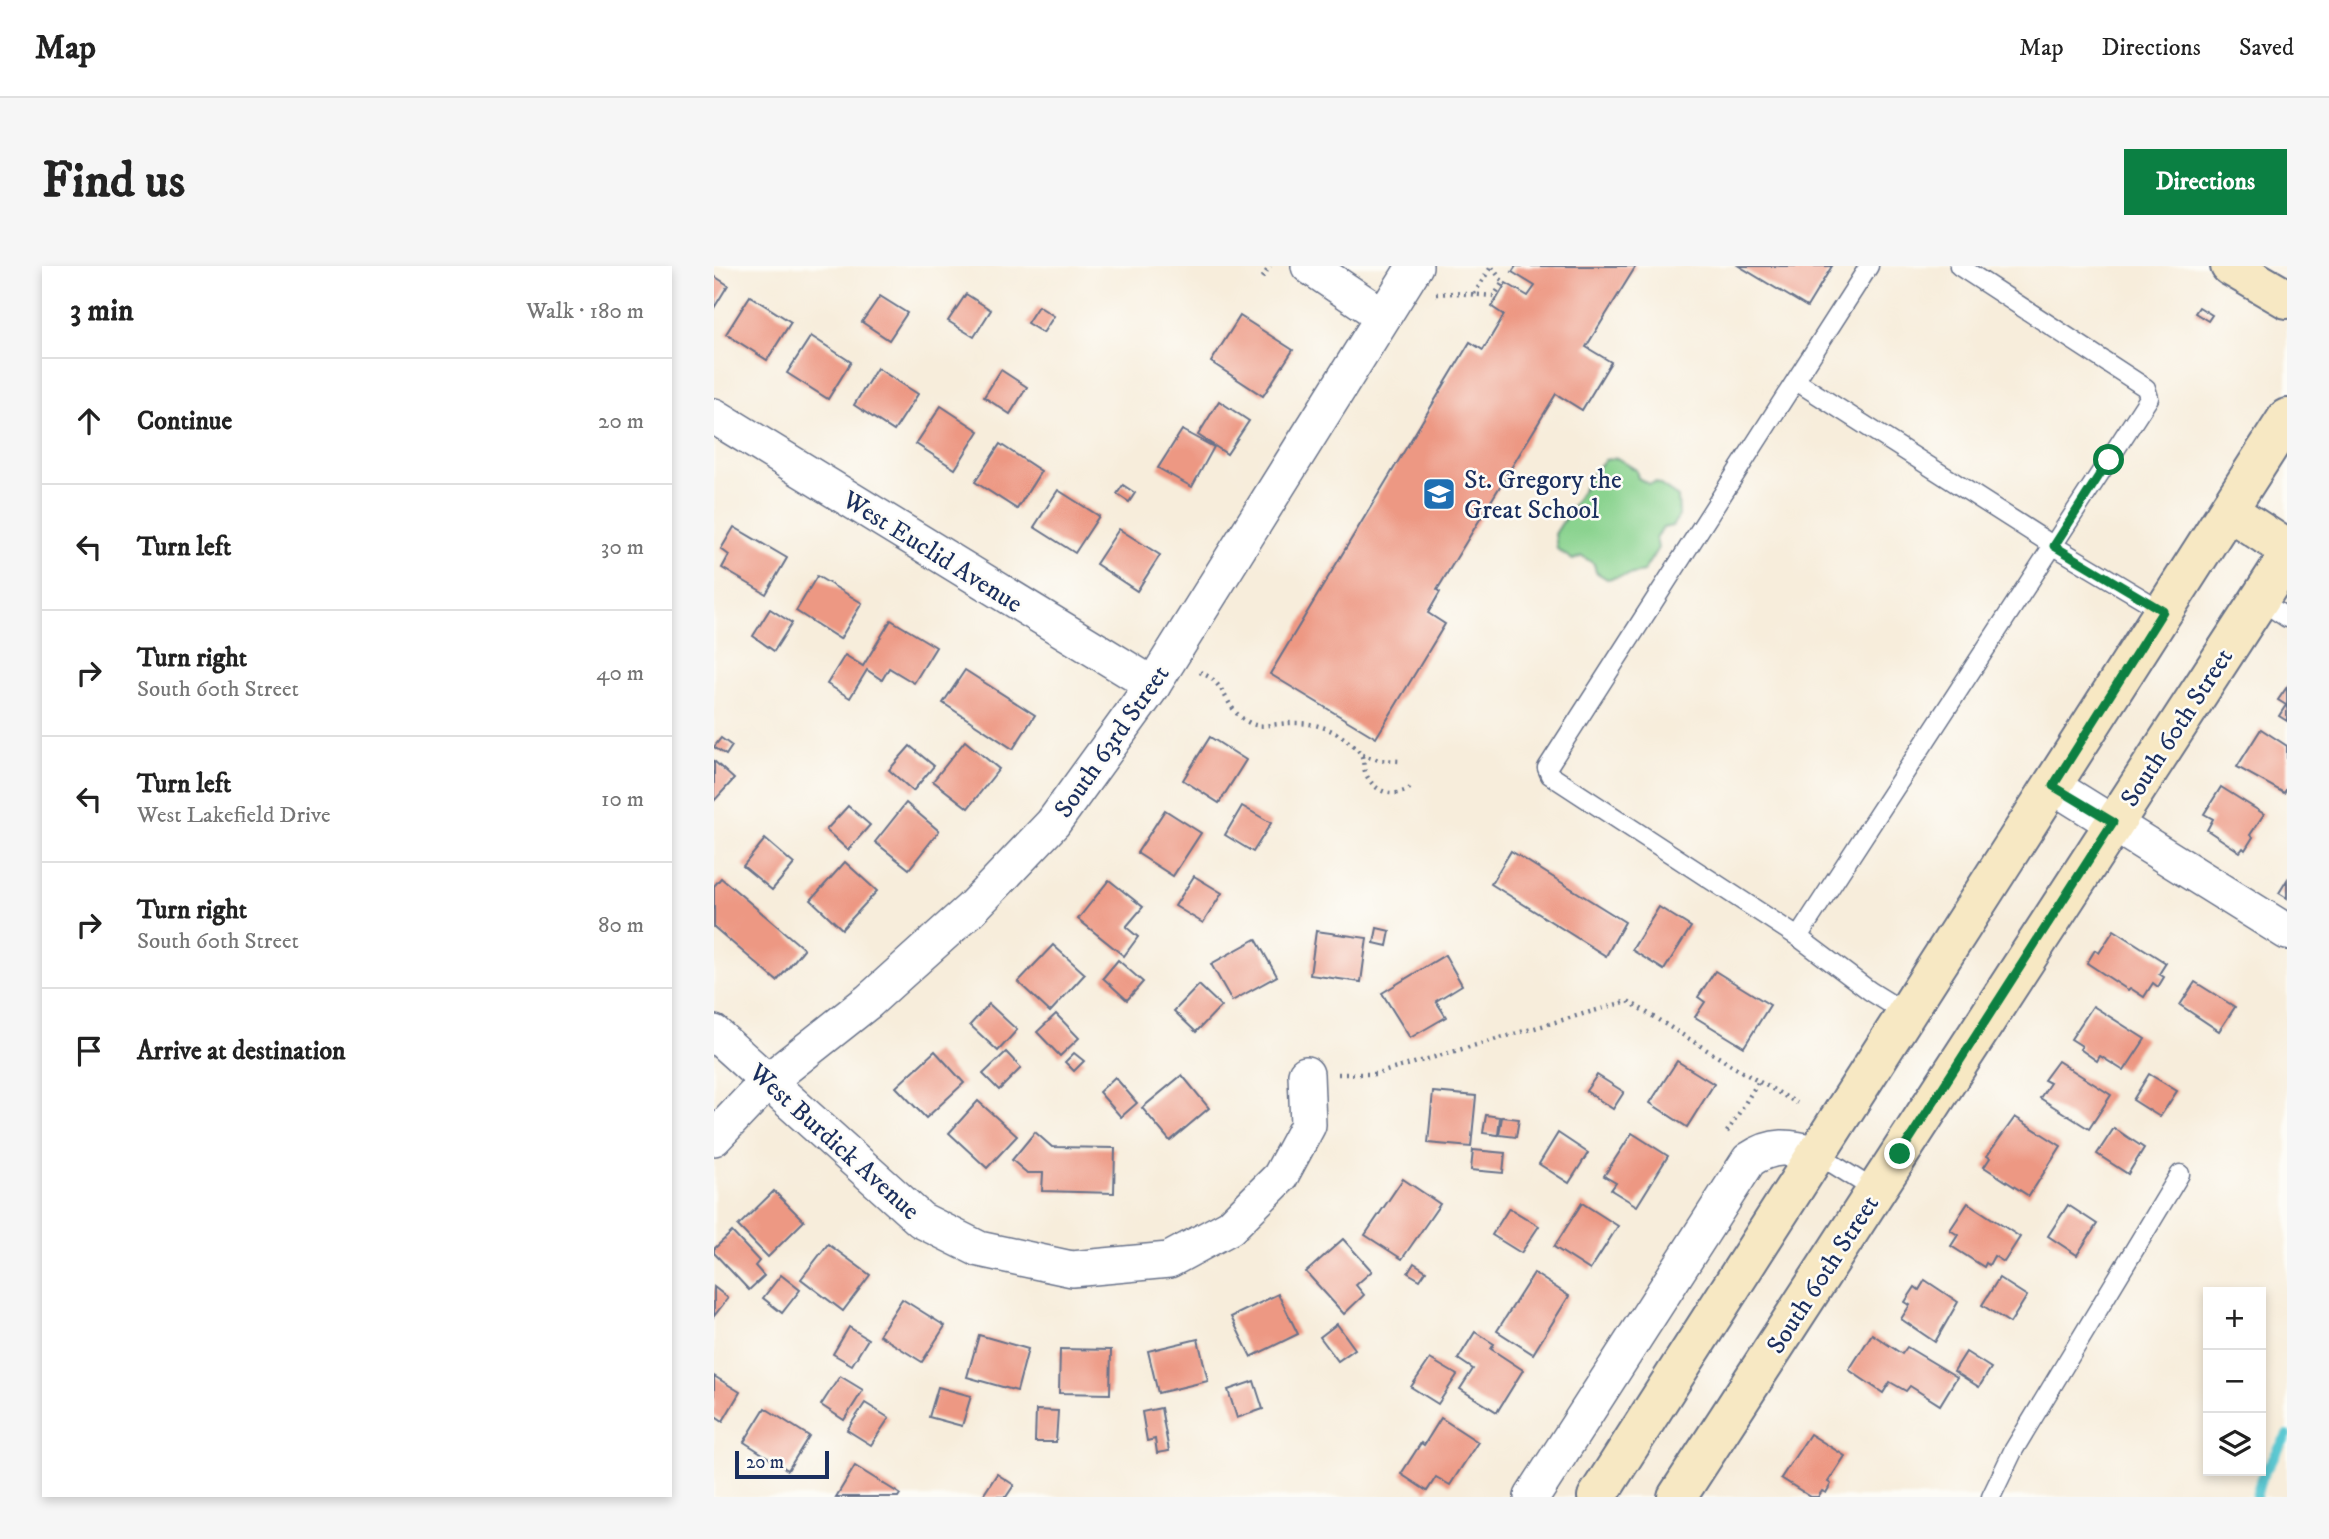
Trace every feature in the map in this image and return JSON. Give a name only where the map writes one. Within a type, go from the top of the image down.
[{"type":"main road","points":[[2230,266],[2287,299]]},
{"type":"main road","points":[[1597,1497],[2287,418]]},
{"type":"main road","points":[[2229,511],[2287,549]]},
{"type":"main road","name":"South 60th Street","points":[[1677,1497],[2113,822],[2273,609],[2287,557]]},
{"type":"street","points":[[1309,266],[1382,316]]},
{"type":"street","name":"South 63rd Street","points":[[714,1138],[768,1081],[869,1001],[971,909],[1053,823],[1153,685],[1415,266]]},
{"type":"street","name":"West Euclid Avenue","points":[[714,416],[1153,685]]},
{"type":"street","points":[[2053,786],[2287,932]]},
{"type":"street","name":"West Burdick Avenue","points":[[714,1032],[921,1220],[979,1249],[1072,1269],[1169,1260],[1230,1227],[1280,1178],[1308,1125],[1306,1074]]},
{"type":"street","points":[[1532,1497],[1749,1160],[1762,1151],[1788,1147],[1817,1154]]},
{"type":"lane","points":[[1869,266],[1547,768],[1550,775],[1798,937],[1870,991],[1907,1014]]},
{"type":"lane","points":[[1798,937],[2149,398],[2146,388],[1959,266]]},
{"type":"lane","points":[[1796,381],[2054,546],[2163,611]]},
{"type":"lane","points":[[1817,1154],[1876,1191]]},
{"type":"lane","points":[[1991,1497],[2013,1451],[2180,1174]]},
{"type":"path","points":[[1262,278],[1270,266]]},
{"type":"path","points":[[1436,294],[1494,296],[1503,282],[1491,266],[1474,294]]},
{"type":"path","points":[[1197,670],[1215,681],[1232,711],[1249,723],[1262,727],[1302,723],[1322,726],[1339,735],[1362,755],[1379,760],[1399,761]]},
{"type":"path","points":[[1362,755],[1365,772],[1371,783],[1381,790],[1391,795],[1410,788]]},
{"type":"path","points":[[1306,1074],[1376,1074],[1628,1001],[1797,1103]]},
{"type":"path","points":[[1727,1132],[1759,1082]]},
{"type":"green space","points":[[1617,458],[1636,470],[1638,478],[1649,484],[1656,482],[1678,497],[1679,516],[1672,526],[1663,528],[1656,538],[1658,548],[1643,572],[1607,579],[1596,572],[1594,564],[1582,556],[1573,560],[1557,549],[1555,534],[1596,469],[1605,460]]},
{"type":"building","points":[[1516,266],[1636,266],[1586,347],[1611,362],[1582,410],[1556,394],[1437,590],[1440,592],[1428,613],[1445,624],[1376,738],[1270,674],[1470,342],[1483,350],[1504,315],[1492,307],[1506,283],[1528,296],[1535,286],[1512,272]]},
{"type":"building","points":[[1739,266],[1832,266],[1807,307]]},
{"type":"building","points":[[714,276],[728,285],[714,308]]},
{"type":"building","points":[[966,294],[991,310],[974,337],[948,321]]},
{"type":"building","points":[[750,296],[791,322],[767,360],[726,334]]},
{"type":"building","points":[[880,296],[907,313],[889,340],[862,322]]},
{"type":"building","points":[[1038,306],[1054,316],[1043,333],[1027,323]]},
{"type":"building","points":[[2199,307],[2212,315],[2208,321],[2195,313]]},
{"type":"building","points":[[1240,316],[1293,350],[1263,396],[1211,362]]},
{"type":"building","points":[[811,336],[851,362],[828,399],[787,373]]},
{"type":"building","points":[[877,368],[918,394],[894,431],[854,405]]},
{"type":"building","points":[[1001,370],[1027,387],[1010,414],[984,397]]},
{"type":"building","points":[[1219,401],[1249,421],[1227,454],[1198,435]]},
{"type":"building","points":[[941,406],[979,431],[955,469],[916,444]]},
{"type":"building","points":[[1182,430],[1214,447],[1192,487],[1158,468]]},
{"type":"building","points":[[1000,444],[1041,471],[1017,509],[975,482]]},
{"type":"building","points":[[1123,485],[1135,493],[1129,502],[1117,494]]},
{"type":"building","points":[[1058,490],[1099,516],[1075,553],[1034,527]]},
{"type":"building","points":[[734,527],[787,558],[766,594],[722,568],[729,555],[721,549]]},
{"type":"building","points":[[1119,529],[1160,555],[1137,591],[1096,564]]},
{"type":"building","points":[[817,576],[862,603],[840,639],[796,611]]},
{"type":"building","points":[[770,609],[792,623],[774,651],[753,636]]},
{"type":"building","points":[[891,620],[936,647],[914,683],[889,668],[882,680],[867,670],[850,698],[827,684],[845,655],[863,666]]},
{"type":"building","points":[[965,670],[1035,715],[1013,749],[943,703]]},
{"type":"building","points":[[2287,687],[2287,721],[2279,716],[2286,705],[2278,700]]},
{"type":"building","points":[[2261,729],[2287,746],[2287,788],[2284,793],[2237,767]]},
{"type":"building","points":[[1210,737],[1246,760],[1219,803],[1183,780]]},
{"type":"building","points":[[721,738],[732,746],[726,755],[714,747]]},
{"type":"building","points":[[965,741],[999,769],[968,808],[933,781]]},
{"type":"building","points":[[910,746],[934,766],[913,791],[889,770]]},
{"type":"building","points":[[714,761],[734,779],[714,801]]},
{"type":"building","points":[[2221,787],[2264,814],[2250,835],[2253,837],[2245,850],[2243,848],[2240,852],[2207,830],[2213,819],[2204,814]]},
{"type":"building","points":[[906,803],[939,831],[909,869],[875,842]]},
{"type":"building","points":[[848,806],[870,825],[848,850],[826,830]]},
{"type":"building","points":[[1242,806],[1271,823],[1253,852],[1225,835]]},
{"type":"building","points":[[1165,810],[1201,833],[1173,876],[1137,853]]},
{"type":"building","points":[[765,839],[794,864],[772,890],[743,866]]},
{"type":"building","points":[[1511,851],[1625,922],[1606,956],[1491,884]]},
{"type":"building","points":[[845,862],[877,891],[842,929],[811,900]]},
{"type":"building","points":[[1194,876],[1222,893],[1203,923],[1175,906]]},
{"type":"building","points":[[721,878],[804,949],[777,981],[714,927],[714,886]]},
{"type":"building","points":[[1109,880],[1143,907],[1126,927],[1138,937],[1124,956],[1078,919]]},
{"type":"building","points":[[2287,880],[2287,898],[2279,893]]},
{"type":"building","points":[[1659,907],[1691,927],[1664,970],[1632,950]]},
{"type":"building","points":[[1377,928],[1390,931],[1387,946],[1374,943]]},
{"type":"building","points":[[2114,930],[2166,963],[2159,974],[2164,977],[2158,987],[2153,983],[2144,997],[2130,988],[2128,990],[2087,963],[2095,950],[2099,953]]},
{"type":"building","points":[[1316,931],[1367,938],[1361,982],[1310,975]]},
{"type":"building","points":[[1256,939],[1277,976],[1232,1001],[1211,964]]},
{"type":"building","points":[[1053,945],[1085,974],[1050,1012],[1018,982]]},
{"type":"building","points":[[1445,955],[1462,985],[1436,1001],[1446,1017],[1410,1038],[1382,993]]},
{"type":"building","points":[[1118,960],[1143,982],[1127,1000],[1103,978]]},
{"type":"building","points":[[1715,971],[1770,1005],[1744,1047],[1695,1017],[1705,1002],[1698,997]]},
{"type":"building","points":[[2195,982],[2235,1007],[2219,1031],[2180,1005]]},
{"type":"building","points":[[1199,985],[1221,1006],[1196,1032],[1174,1011]]},
{"type":"building","points":[[989,1004],[1017,1030],[998,1051],[970,1025]]},
{"type":"building","points":[[2093,1006],[2145,1039],[2124,1071],[2100,1056],[2097,1061],[2071,1039]]},
{"type":"building","points":[[1056,1014],[1079,1038],[1060,1056],[1037,1032]]},
{"type":"building","points":[[935,1051],[964,1083],[926,1118],[896,1087]]},
{"type":"building","points":[[1006,1052],[1021,1068],[999,1090],[983,1074]]},
{"type":"building","points":[[1074,1053],[1084,1061],[1074,1071],[1065,1062]]},
{"type":"building","points":[[1677,1061],[1714,1084],[1687,1127],[1650,1103]]},
{"type":"building","points":[[2058,1061],[2111,1095],[2089,1129],[2040,1098],[2050,1083],[2044,1080]]},
{"type":"building","points":[[2149,1074],[2177,1091],[2160,1117],[2133,1100]]},
{"type":"building","points":[[1182,1075],[1209,1108],[1170,1141],[1142,1108]]},
{"type":"building","points":[[1597,1075],[1624,1092],[1613,1109],[1586,1091]]},
{"type":"building","points":[[1115,1077],[1137,1103],[1121,1117],[1099,1092]]},
{"type":"building","points":[[1433,1092],[1476,1096],[1471,1147],[1428,1143]]},
{"type":"building","points":[[978,1101],[1017,1136],[987,1168],[949,1133]]},
{"type":"building","points":[[1486,1115],[1500,1117],[1498,1135],[1483,1133]]},
{"type":"building","points":[[1502,1117],[1519,1119],[1516,1137],[1499,1135]]},
{"type":"building","points":[[2015,1117],[2061,1146],[2029,1196],[1984,1167],[1990,1158],[1987,1156]]},
{"type":"building","points":[[2114,1128],[2144,1148],[2128,1174],[2097,1154]]},
{"type":"building","points":[[1035,1132],[1052,1147],[1115,1148],[1114,1193],[1042,1191],[1043,1173],[1027,1173],[1012,1160]]},
{"type":"building","points":[[1558,1133],[1588,1153],[1569,1183],[1539,1164]]},
{"type":"building","points":[[1632,1133],[1668,1156],[1637,1206],[1611,1190],[1616,1183],[1604,1176]]},
{"type":"building","points":[[1473,1150],[1505,1153],[1503,1173],[1471,1170]]},
{"type":"building","points":[[1403,1179],[1440,1204],[1402,1259],[1365,1235]]},
{"type":"building","points":[[774,1191],[804,1221],[768,1257],[738,1226]]},
{"type":"building","points":[[1582,1203],[1618,1226],[1590,1270],[1554,1247]]},
{"type":"building","points":[[1968,1203],[2020,1237],[2004,1262],[1994,1256],[1989,1265],[1986,1263],[1984,1267],[1951,1246],[1958,1235],[1950,1230]]},
{"type":"building","points":[[2068,1205],[2097,1224],[2077,1255],[2048,1236]]},
{"type":"building","points":[[1509,1208],[1539,1226],[1521,1253],[1492,1235]]},
{"type":"building","points":[[732,1232],[759,1261],[755,1266],[764,1276],[749,1290],[714,1253],[714,1249]]},
{"type":"building","points":[[1343,1239],[1372,1271],[1356,1285],[1364,1295],[1344,1314],[1306,1272]]},
{"type":"building","points":[[828,1244],[870,1275],[843,1311],[801,1279]]},
{"type":"building","points":[[1414,1263],[1426,1271],[1420,1280],[1408,1273]]},
{"type":"building","points":[[1534,1273],[1569,1296],[1533,1354],[1497,1331]]},
{"type":"building","points":[[781,1275],[800,1290],[782,1313],[763,1298]]},
{"type":"building","points":[[1999,1278],[2027,1296],[2010,1323],[1982,1305]]},
{"type":"building","points":[[1925,1280],[1958,1302],[1935,1342],[1901,1319],[1910,1305],[1905,1302],[1915,1287],[1919,1290]]},
{"type":"building","points":[[714,1287],[728,1298],[714,1316]]},
{"type":"building","points":[[1278,1294],[1298,1334],[1251,1357],[1231,1317]]},
{"type":"building","points":[[902,1299],[945,1326],[922,1362],[879,1335]]},
{"type":"building","points":[[1337,1324],[1355,1349],[1338,1361],[1320,1337]]},
{"type":"building","points":[[849,1327],[868,1339],[852,1365],[833,1354]]},
{"type":"building","points":[[1475,1332],[1494,1344],[1491,1349],[1523,1370],[1497,1412],[1460,1389],[1473,1369],[1458,1359]]},
{"type":"building","points":[[1872,1334],[1902,1354],[1907,1347],[1957,1377],[1940,1405],[1910,1386],[1906,1391],[1890,1382],[1883,1393],[1849,1370]]},
{"type":"building","points":[[979,1335],[1028,1349],[1017,1391],[967,1377]]},
{"type":"building","points":[[1198,1339],[1208,1381],[1158,1393],[1148,1351]]},
{"type":"building","points":[[1060,1349],[1111,1350],[1110,1394],[1059,1393]]},
{"type":"building","points":[[1966,1352],[1991,1368],[1979,1387],[1954,1371]]},
{"type":"building","points":[[1430,1359],[1457,1375],[1438,1404],[1411,1387]]},
{"type":"building","points":[[714,1376],[740,1392],[723,1421],[714,1415]]},
{"type":"building","points":[[840,1376],[863,1390],[844,1420],[821,1405]]},
{"type":"building","points":[[1254,1381],[1263,1409],[1237,1418],[1228,1390]]},
{"type":"building","points":[[938,1387],[971,1396],[962,1426],[929,1417]]},
{"type":"building","points":[[865,1403],[889,1418],[871,1445],[847,1430]]},
{"type":"building","points":[[765,1408],[809,1436],[788,1470],[744,1442]]},
{"type":"building","points":[[1161,1408],[1169,1451],[1157,1453],[1155,1439],[1147,1441],[1142,1412]]},
{"type":"building","points":[[1036,1410],[1058,1411],[1056,1442],[1035,1442]]},
{"type":"building","points":[[1441,1418],[1478,1442],[1450,1485],[1436,1477],[1427,1491],[1401,1474]]},
{"type":"building","points":[[1810,1434],[1845,1456],[1828,1482],[1831,1484],[1826,1493],[1822,1491],[1818,1497],[1811,1497],[1781,1478]]},
{"type":"building","points":[[855,1466],[900,1494],[898,1497],[836,1497]]},
{"type":"building","points":[[997,1474],[1014,1485],[1006,1497],[982,1497]]},
{"type":"waterway","points":[[2256,1497],[2261,1478],[2287,1435]]},
{"type":"place","name":"St. Gregory the Great School","points":[[1439,494]]},
{"type":"route","points":[[1900,1154],[2113,822],[2053,786],[2163,611],[2054,546],[2109,460]]}]
